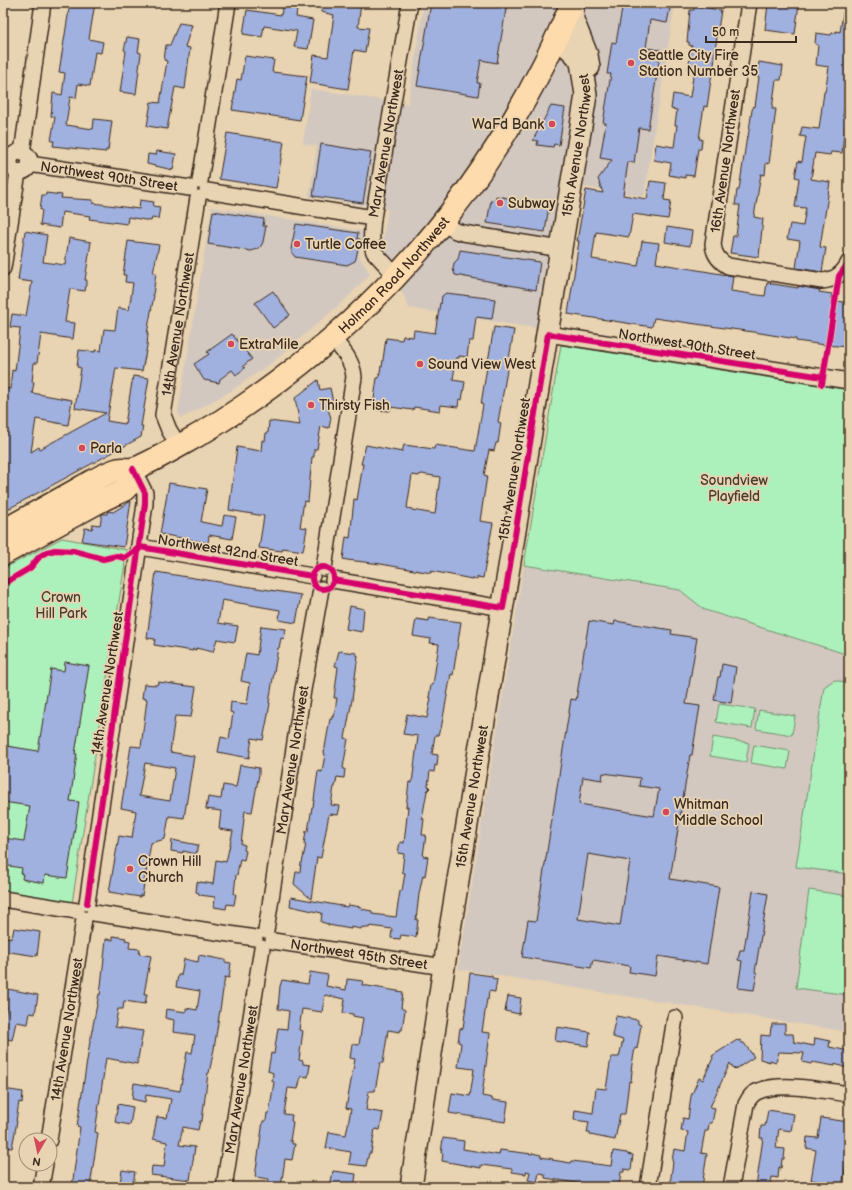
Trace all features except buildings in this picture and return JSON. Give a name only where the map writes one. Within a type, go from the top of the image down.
[{"type":"main road","name":"Holman Road Northwest","points":[[3,531],[90,483],[118,469],[133,469],[179,446],[220,422],[309,358],[332,338],[396,276],[443,223],[482,170],[538,78],[573,3]]},
{"type":"main road","points":[[573,3],[573,20],[589,63],[586,95]]},
{"type":"main road","name":"15th Avenue Northwest","points":[[415,1187],[444,967],[586,95],[581,62],[557,36]]},
{"type":"main road","points":[[3,554],[124,490],[129,485],[133,469]]},
{"type":"street","points":[[3,268],[16,162],[43,3]]},
{"type":"street","name":"14th Avenue Northwest","points":[[179,446],[169,430],[163,415],[228,3]]},
{"type":"street","name":"Mary Avenue Northwest","points":[[396,276],[377,256],[373,248],[373,218],[410,3]]},
{"type":"street","name":"16th Avenue Northwest","points":[[749,3],[713,244],[716,256],[721,262],[728,266],[822,281],[832,280],[839,276],[847,266]]},
{"type":"street","name":"Northwest 90th Street","points":[[16,162],[199,189],[373,218]]},
{"type":"street","points":[[443,223],[456,231],[464,233],[561,249]]},
{"type":"street","name":"Northwest 90th Street","points":[[548,334],[849,381]]},
{"type":"street","points":[[323,575],[354,377],[353,367],[332,338]]},
{"type":"street","name":"14th Avenue Northwest","points":[[50,1132],[86,912],[140,547],[146,498],[133,469]]},
{"type":"street","name":"Northwest 92nd Street","points":[[140,547],[323,575],[503,608]]},
{"type":"street","name":"Mary Avenue Northwest","points":[[224,1187],[302,698],[321,589],[313,583],[323,575]]},
{"type":"street","name":"Northwest 95th Street","points":[[3,900],[444,967]]},
{"type":"street","points":[[648,1187],[675,1018]]},
{"type":"street","points":[[731,1187],[746,1104],[750,1096],[757,1091],[767,1088],[785,1087],[849,1094]]},
{"type":"street","points":[[41,1187],[44,1172]]},
{"type":"shaded area","points":[[424,3],[675,3],[644,196],[571,185],[548,330],[409,308],[382,245],[388,209],[309,197],[317,146],[303,144],[311,89],[408,104]]},
{"type":"shaded area","points":[[212,207],[363,231],[359,256],[370,274],[349,296],[273,362],[229,392],[182,418],[178,413]]},
{"type":"shaded area","name":"Whitman Middle School","points":[[524,565],[680,590],[705,610],[849,655],[849,1032],[458,969]]},
{"type":"green space","name":"Soundview Playfield","points":[[561,345],[849,390],[849,655],[705,610],[680,590],[524,565]]},
{"type":"green space","name":"Crown Hill Park","points":[[62,538],[127,550],[72,903],[3,892],[3,569]]},
{"type":"green space","points":[[834,680],[849,683],[849,874],[796,867],[824,687]]},
{"type":"green space","points":[[719,704],[755,709],[752,728],[716,722]]},
{"type":"green space","points":[[759,710],[795,716],[792,735],[756,729]]},
{"type":"green space","points":[[713,737],[749,743],[746,762],[710,756]]},
{"type":"green space","points":[[754,745],[790,751],[787,769],[751,763]]},
{"type":"green space","points":[[809,890],[849,896],[849,995],[796,988]]},
{"type":"cycle path","points":[[822,384],[839,276],[849,262]]},
{"type":"cycle path","points":[[333,580],[503,608],[548,334],[823,377]]},
{"type":"cycle path","points":[[87,903],[145,504],[145,493],[133,469]]},
{"type":"cycle path","points":[[140,547],[312,576]]},
{"type":"cycle path","points":[[3,584],[30,568],[40,556],[47,552],[55,550],[73,551],[103,559],[117,556],[125,558],[140,547]]},
{"type":"cycle path","points":[[323,567],[327,568],[333,574],[334,578],[333,582],[327,588],[323,589],[319,588],[313,582],[312,578],[313,574],[319,568],[323,567]]},
{"type":"place","name":"Seattle City Fire Station Number 35","points":[[631,63]]},
{"type":"place","name":"WaFd Bank","points":[[552,124]]},
{"type":"place","name":"Subway","points":[[500,203]]},
{"type":"place","name":"Turtle Coffee","points":[[297,244]]},
{"type":"place","name":"ExtraMile","points":[[231,344]]},
{"type":"place","name":"Sound View West","points":[[420,364]]},
{"type":"place","name":"Thirsty Fish","points":[[311,405]]},
{"type":"place","name":"Parla","points":[[82,448]]},
{"type":"place","name":"Whitman Middle School","points":[[666,812]]},
{"type":"place","name":"Crown Hill Church","points":[[130,869]]}]
